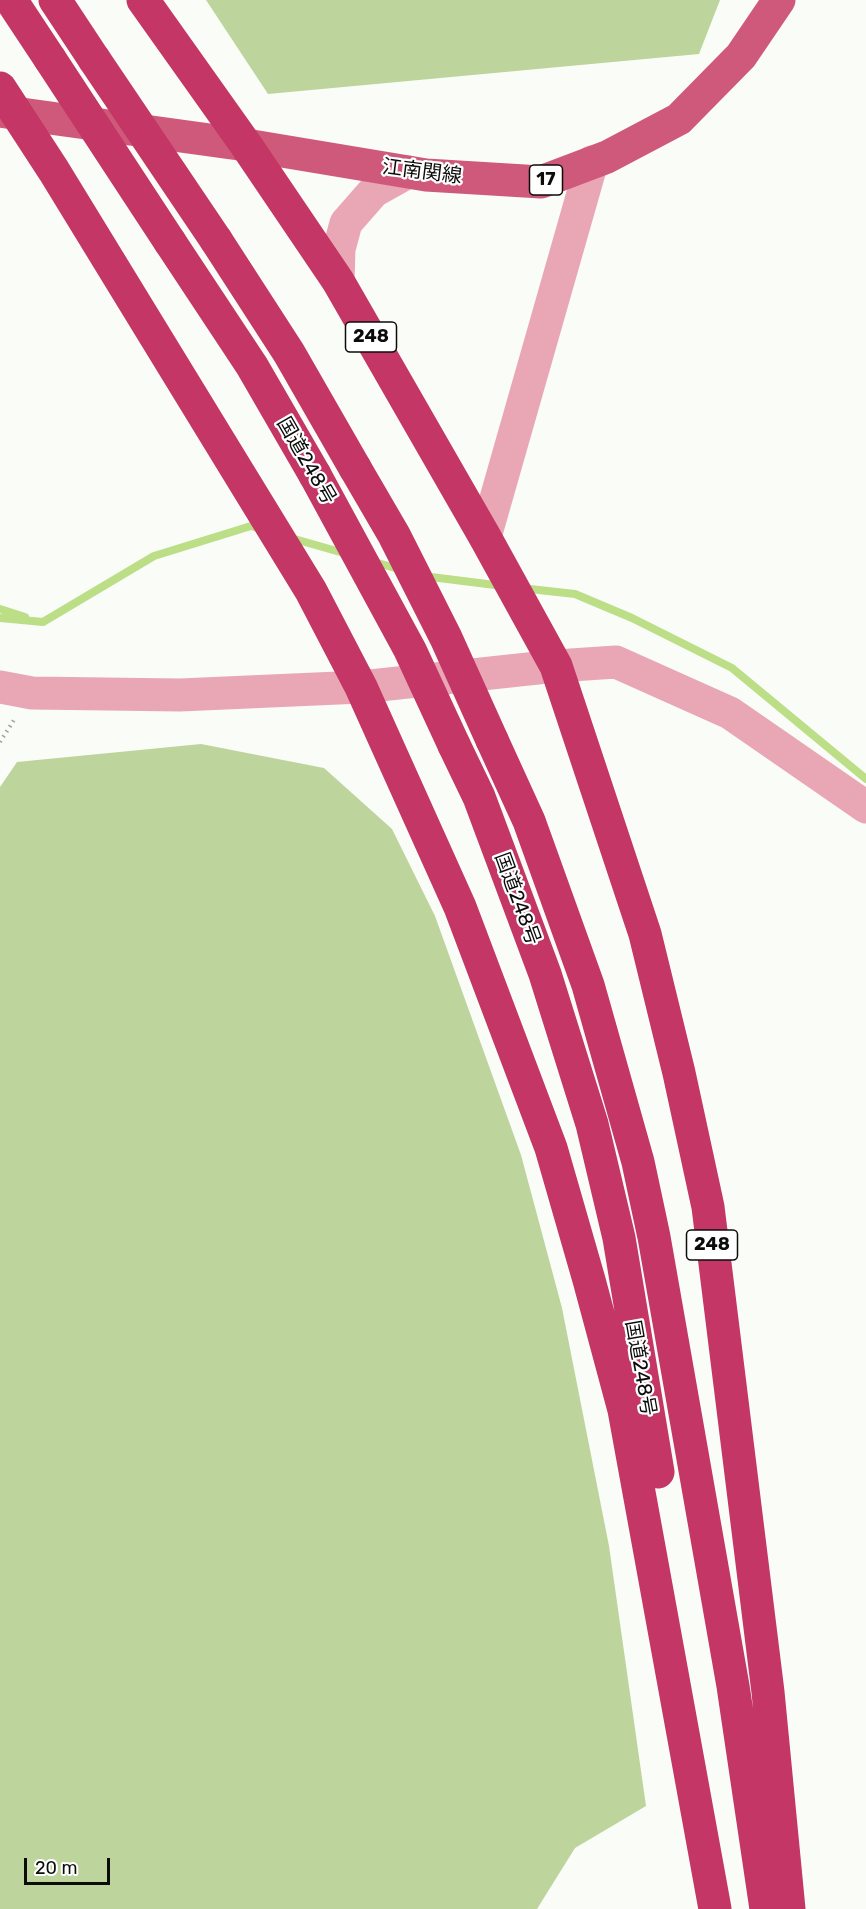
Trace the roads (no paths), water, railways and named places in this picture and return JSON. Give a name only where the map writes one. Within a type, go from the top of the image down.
[{"type":"highway","name":"国道248号","points":[[10,0],[252,366],[315,475],[410,650],[479,797],[545,974],[595,1135],[623,1261],[694,1685],[727,1909]]},
{"type":"highway","name":"国道248号","points":[[56,0],[289,353],[394,535],[441,627],[529,821],[588,985],[638,1162],[656,1248],[733,1686],[766,1909]]},
{"type":"highway","name":"248","points":[[142,0],[246,145],[338,281],[556,666],[645,934],[679,1073],[708,1207],[768,1692],[789,1909]]},
{"type":"highway","points":[[0,88],[9,112],[239,472],[310,591],[362,687],[460,907],[551,1148],[624,1410],[715,1909]]},
{"type":"main road","name":"江南関線","points":[[9,112],[246,145],[426,175],[541,182],[607,157],[679,119],[741,56],[778,0]]},
{"type":"street","points":[[485,537],[592,162]]},
{"type":"street","points":[[338,281],[339,249],[346,223],[374,191],[408,172]]},
{"type":"street","points":[[0,687],[32,693],[168,694],[362,687],[556,666],[616,662],[730,713],[866,807]]},
{"type":"waterway","points":[[0,618],[43,622],[154,556],[251,526],[261,529]]},
{"type":"waterway","points":[[291,538],[347,554]]},
{"type":"waterway","points":[[371,561],[402,570]]},
{"type":"waterway","points":[[423,576],[503,586]]},
{"type":"waterway","points":[[521,588],[575,594],[632,618],[732,668],[866,779]]},
{"type":"waterway","points":[[0,609],[25,617]]}]
